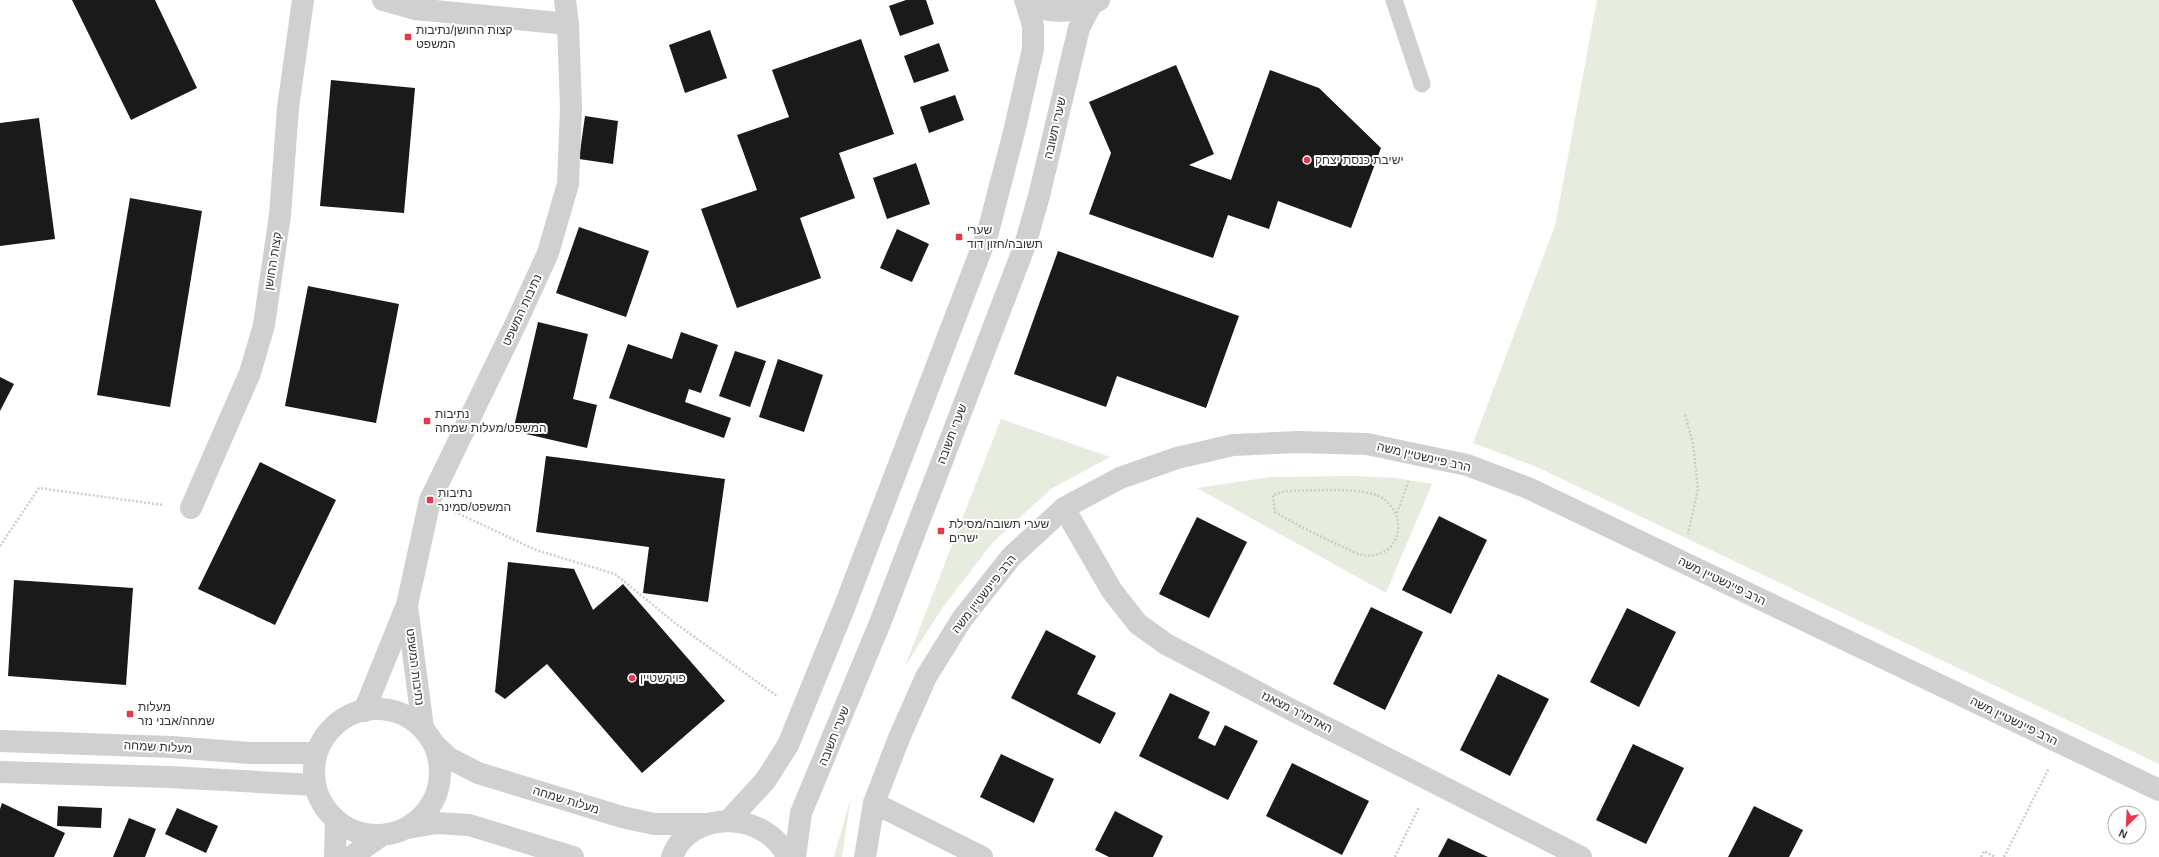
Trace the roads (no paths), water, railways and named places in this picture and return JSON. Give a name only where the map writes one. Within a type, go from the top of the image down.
[{"type":"street","name":"קצות החושן","points":[[191,508],[250,373],[264,325],[280,216],[288,108],[303,0]]},
{"type":"street","points":[[383,0],[415,9],[568,24]]},
{"type":"street","name":"נתיבות המשפט","points":[[364,711],[407,605],[430,500],[517,321],[548,253],[568,184],[571,107],[568,24],[565,0]]},
{"type":"street","points":[[1025,1],[1047,10],[1062,11],[1070,11],[1095,3]]},
{"type":"street","points":[[729,820],[765,781],[788,745],[847,601],[988,232],[1014,132],[1033,49],[1033,26],[1025,1]]},
{"type":"street","name":"שערי תשובה","points":[[795,857],[801,813],[880,623],[1025,245],[1039,196],[1079,28],[1095,3]]},
{"type":"street","name":"הרב פיינשטיין משה","points":[[865,857],[874,803],[899,738],[926,677],[962,620],[1011,557],[1064,508],[1120,478],[1177,458],[1233,445],[1298,442],[1367,444],[1467,465],[1528,488],[2159,790]]},
{"type":"street","name":"האדמו\"ר מצאנז","points":[[1064,508],[1112,591],[1138,624],[1166,644],[1581,857]]},
{"type":"street","name":"נתיבות המשפט","points":[[407,605],[428,736]]},
{"type":"street","points":[[405,829],[421,818],[433,802],[440,783],[440,764],[428,736],[408,716],[390,710],[371,709],[353,713],[337,723],[324,737],[316,753],[314,769],[315,785],[322,804],[336,820],[355,831],[366,834],[382,835],[436,823],[469,825],[573,857]]},
{"type":"street","name":"מעלות שמחה","points":[[428,736],[449,758],[478,773],[622,817],[654,824],[707,824]]},
{"type":"street","name":"מעלות שמחה","points":[[0,741],[170,747],[250,752],[316,753]]},
{"type":"street","points":[[0,772],[169,777],[315,785]]},
{"type":"street","points":[[874,803],[982,857]]},
{"type":"street","points":[[335,857],[336,820]]},
{"type":"street","points":[[672,857],[688,835],[707,824],[729,820],[751,824],[770,835],[787,857]]},
{"type":"street","points":[[351,857],[382,835]]},
{"type":"lane","points":[[1394,0],[1422,84]]},
{"type":"place","name":"קצות החושן/נתיבות המשפט","points":[[408,37]]},
{"type":"place","name":"ישיבת כנסת יצחק","points":[[1307,160]]},
{"type":"place","name":"שערי תשובה/חזון דוד","points":[[959,237]]},
{"type":"place","name":"נתיבות המשפט/מעלות שמחה","points":[[427,421]]},
{"type":"place","name":"נתיבות המשפט/סמינר","points":[[430,500]]},
{"type":"place","name":"שערי תשובה/מסילת ישרים","points":[[941,531]]},
{"type":"place","name":"פוירשטיין","points":[[632,678]]},
{"type":"place","name":"מעלות שמחה/אבני נזר","points":[[130,714]]}]
